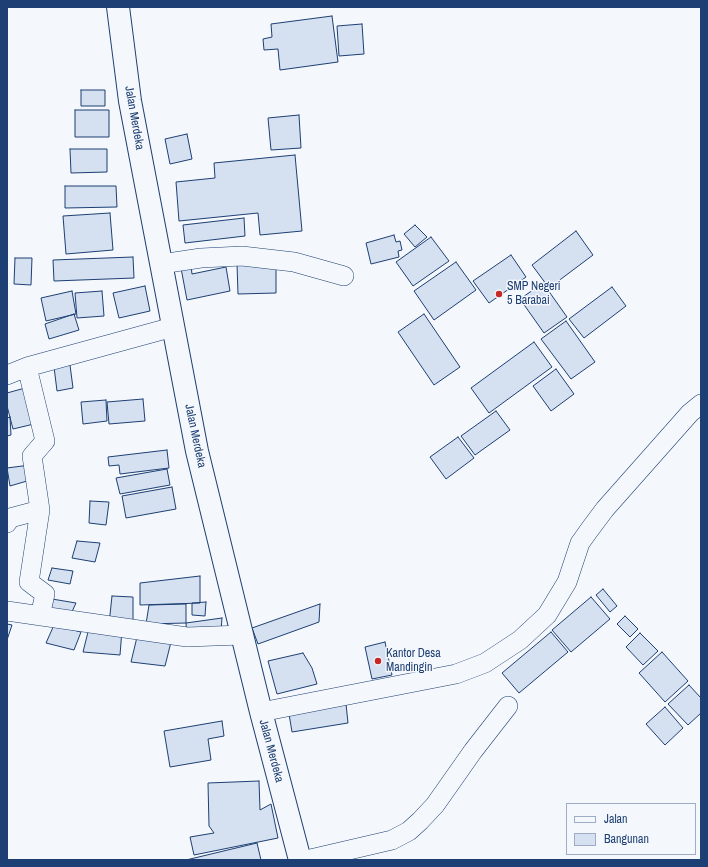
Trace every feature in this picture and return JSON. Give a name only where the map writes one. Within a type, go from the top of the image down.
[{"type":"main road","name":"Jalan Merdeka","points":[[118,7],[130,101],[197,451],[261,712],[300,860]]},
{"type":"street","points":[[161,264],[201,258],[242,256],[294,262],[344,276]]},
{"type":"street","points":[[7,375],[27,367],[173,327]]},
{"type":"street","points":[[27,367],[45,441],[32,456],[40,510],[29,582],[45,594],[40,616]]},
{"type":"street","points":[[261,712],[456,674],[484,664],[520,640],[546,615],[567,582],[580,543],[601,514],[690,413],[701,404]]},
{"type":"street","points":[[7,523],[10,518],[40,510]]},
{"type":"street","points":[[7,611],[187,637],[242,635]]},
{"type":"street","points":[[306,860],[392,840],[409,831],[435,805],[473,751],[508,706]]},
{"type":"building","points":[[332,16],[338,62],[280,70],[278,49],[264,50],[263,39],[272,37],[271,24]]},
{"type":"building","points":[[362,24],[364,54],[339,56],[337,26]]},
{"type":"building","points":[[81,90],[105,90],[105,106],[81,106]]},
{"type":"building","points":[[75,110],[109,110],[109,137],[75,137]]},
{"type":"building","points":[[299,115],[301,148],[271,150],[268,118]]},
{"type":"building","points":[[187,134],[192,159],[170,164],[165,139]]},
{"type":"building","points":[[70,149],[107,149],[107,172],[71,173]]},
{"type":"building","points":[[295,155],[302,231],[260,235],[258,213],[179,221],[176,182],[215,178],[214,163]]},
{"type":"building","points":[[65,186],[116,186],[117,207],[65,208]]},
{"type":"building","points":[[110,213],[113,250],[66,254],[63,216]]},
{"type":"building","points":[[244,218],[245,236],[185,243],[183,225]]},
{"type":"building","points":[[415,225],[427,237],[415,247],[404,234]]},
{"type":"building","points":[[576,231],[593,255],[549,288],[532,265]]},
{"type":"building","points":[[394,235],[396,242],[400,241],[402,250],[398,251],[399,257],[371,264],[366,243]]},
{"type":"building","points":[[431,237],[449,261],[413,286],[396,262]]},
{"type":"building","points":[[511,255],[526,277],[489,303],[473,281]]},
{"type":"building","points":[[133,257],[134,278],[54,281],[53,260]]},
{"type":"building","points":[[15,258],[32,258],[31,285],[14,284]]},
{"type":"building","points":[[456,262],[476,290],[434,320],[414,291]]},
{"type":"building","points":[[276,263],[276,293],[238,294],[237,264]]},
{"type":"building","points":[[191,266],[192,274],[226,267],[230,291],[187,300],[181,268]]},
{"type":"building","points":[[543,283],[567,317],[544,333],[520,299]]},
{"type":"building","points":[[145,286],[150,311],[119,318],[113,293]]},
{"type":"building","points":[[612,287],[626,306],[584,338],[569,319]]},
{"type":"building","points":[[72,291],[76,314],[46,321],[41,298]]},
{"type":"building","points":[[102,291],[104,316],[77,318],[75,293]]},
{"type":"building","points":[[74,314],[79,330],[49,339],[45,324]]},
{"type":"building","points":[[424,314],[460,367],[434,385],[398,332]]},
{"type":"building","points":[[566,321],[595,362],[571,379],[541,339]]},
{"type":"building","points":[[534,342],[552,367],[489,413],[471,388]]},
{"type":"building","points":[[70,365],[73,388],[57,391],[54,367]]},
{"type":"building","points":[[556,369],[574,394],[551,411],[533,386]]},
{"type":"building","points":[[25,388],[34,424],[13,429],[7,406],[7,393]]},
{"type":"building","points":[[143,399],[145,421],[109,424],[107,402]]},
{"type":"building","points":[[106,400],[107,421],[83,424],[81,402]]},
{"type":"building","points":[[496,411],[510,430],[475,455],[461,436]]},
{"type":"building","points":[[10,417],[11,435],[7,436],[7,418]]},
{"type":"building","points":[[458,437],[474,458],[446,479],[430,457]]},
{"type":"building","points":[[167,450],[169,468],[120,474],[119,465],[109,466],[108,457]]},
{"type":"building","points":[[30,465],[27,481],[10,486],[7,468]]},
{"type":"building","points":[[167,469],[170,485],[120,494],[116,478]]},
{"type":"building","points":[[172,487],[176,509],[126,518],[122,496]]},
{"type":"building","points":[[90,501],[109,502],[106,525],[89,523]]},
{"type":"building","points":[[77,541],[100,543],[95,562],[72,558]]},
{"type":"building","points":[[52,568],[73,571],[70,584],[48,580]]},
{"type":"building","points":[[200,576],[200,603],[140,605],[140,583]]},
{"type":"building","points":[[603,589],[617,606],[610,612],[596,595]]},
{"type":"building","points":[[112,596],[133,597],[133,624],[109,624]]},
{"type":"building","points":[[591,597],[610,619],[571,652],[552,630]]},
{"type":"building","points":[[46,598],[76,603],[70,616],[42,615]]},
{"type":"building","points":[[206,602],[205,616],[192,615],[192,603]]},
{"type":"building","points":[[186,604],[186,623],[146,624],[149,605]]},
{"type":"building","points":[[320,604],[319,622],[258,644],[252,628]]},
{"type":"building","points":[[625,616],[638,629],[630,637],[617,624]]},
{"type":"building","points":[[222,618],[221,632],[187,637],[186,623]]},
{"type":"building","points":[[7,624],[12,625],[7,640]]},
{"type":"building","points":[[54,625],[81,632],[74,650],[46,643]]},
{"type":"building","points":[[89,628],[122,630],[120,655],[83,652]]},
{"type":"building","points":[[551,632],[568,652],[519,693],[502,673]]},
{"type":"building","points":[[138,633],[171,642],[165,666],[131,662]]},
{"type":"building","points":[[640,633],[658,651],[643,665],[626,647]]},
{"type":"building","name":"Kantor Desa Mandingin","points":[[385,642],[392,675],[372,679],[365,647]]},
{"type":"building","points":[[662,652],[688,681],[665,702],[639,673]]},
{"type":"building","points":[[303,653],[312,668],[317,684],[277,694],[268,661]]},
{"type":"building","points":[[689,685],[701,698],[701,713],[688,725],[668,704]]},
{"type":"building","points":[[346,704],[348,723],[292,732],[289,714]]},
{"type":"building","points":[[665,707],[683,728],[665,745],[646,724]]},
{"type":"building","points":[[222,721],[224,736],[208,739],[211,760],[170,767],[164,731]]},
{"type":"building","points":[[259,781],[260,810],[271,804],[278,838],[194,855],[190,837],[214,833],[209,826],[208,783]]},
{"type":"building","points":[[257,843],[261,860],[186,860]]},
{"type":"place","name":"SMP Negeri 5 Barabai","points":[[499,294]]},
{"type":"place","name":"Kantor Desa Mandingin","points":[[378,661]]}]
